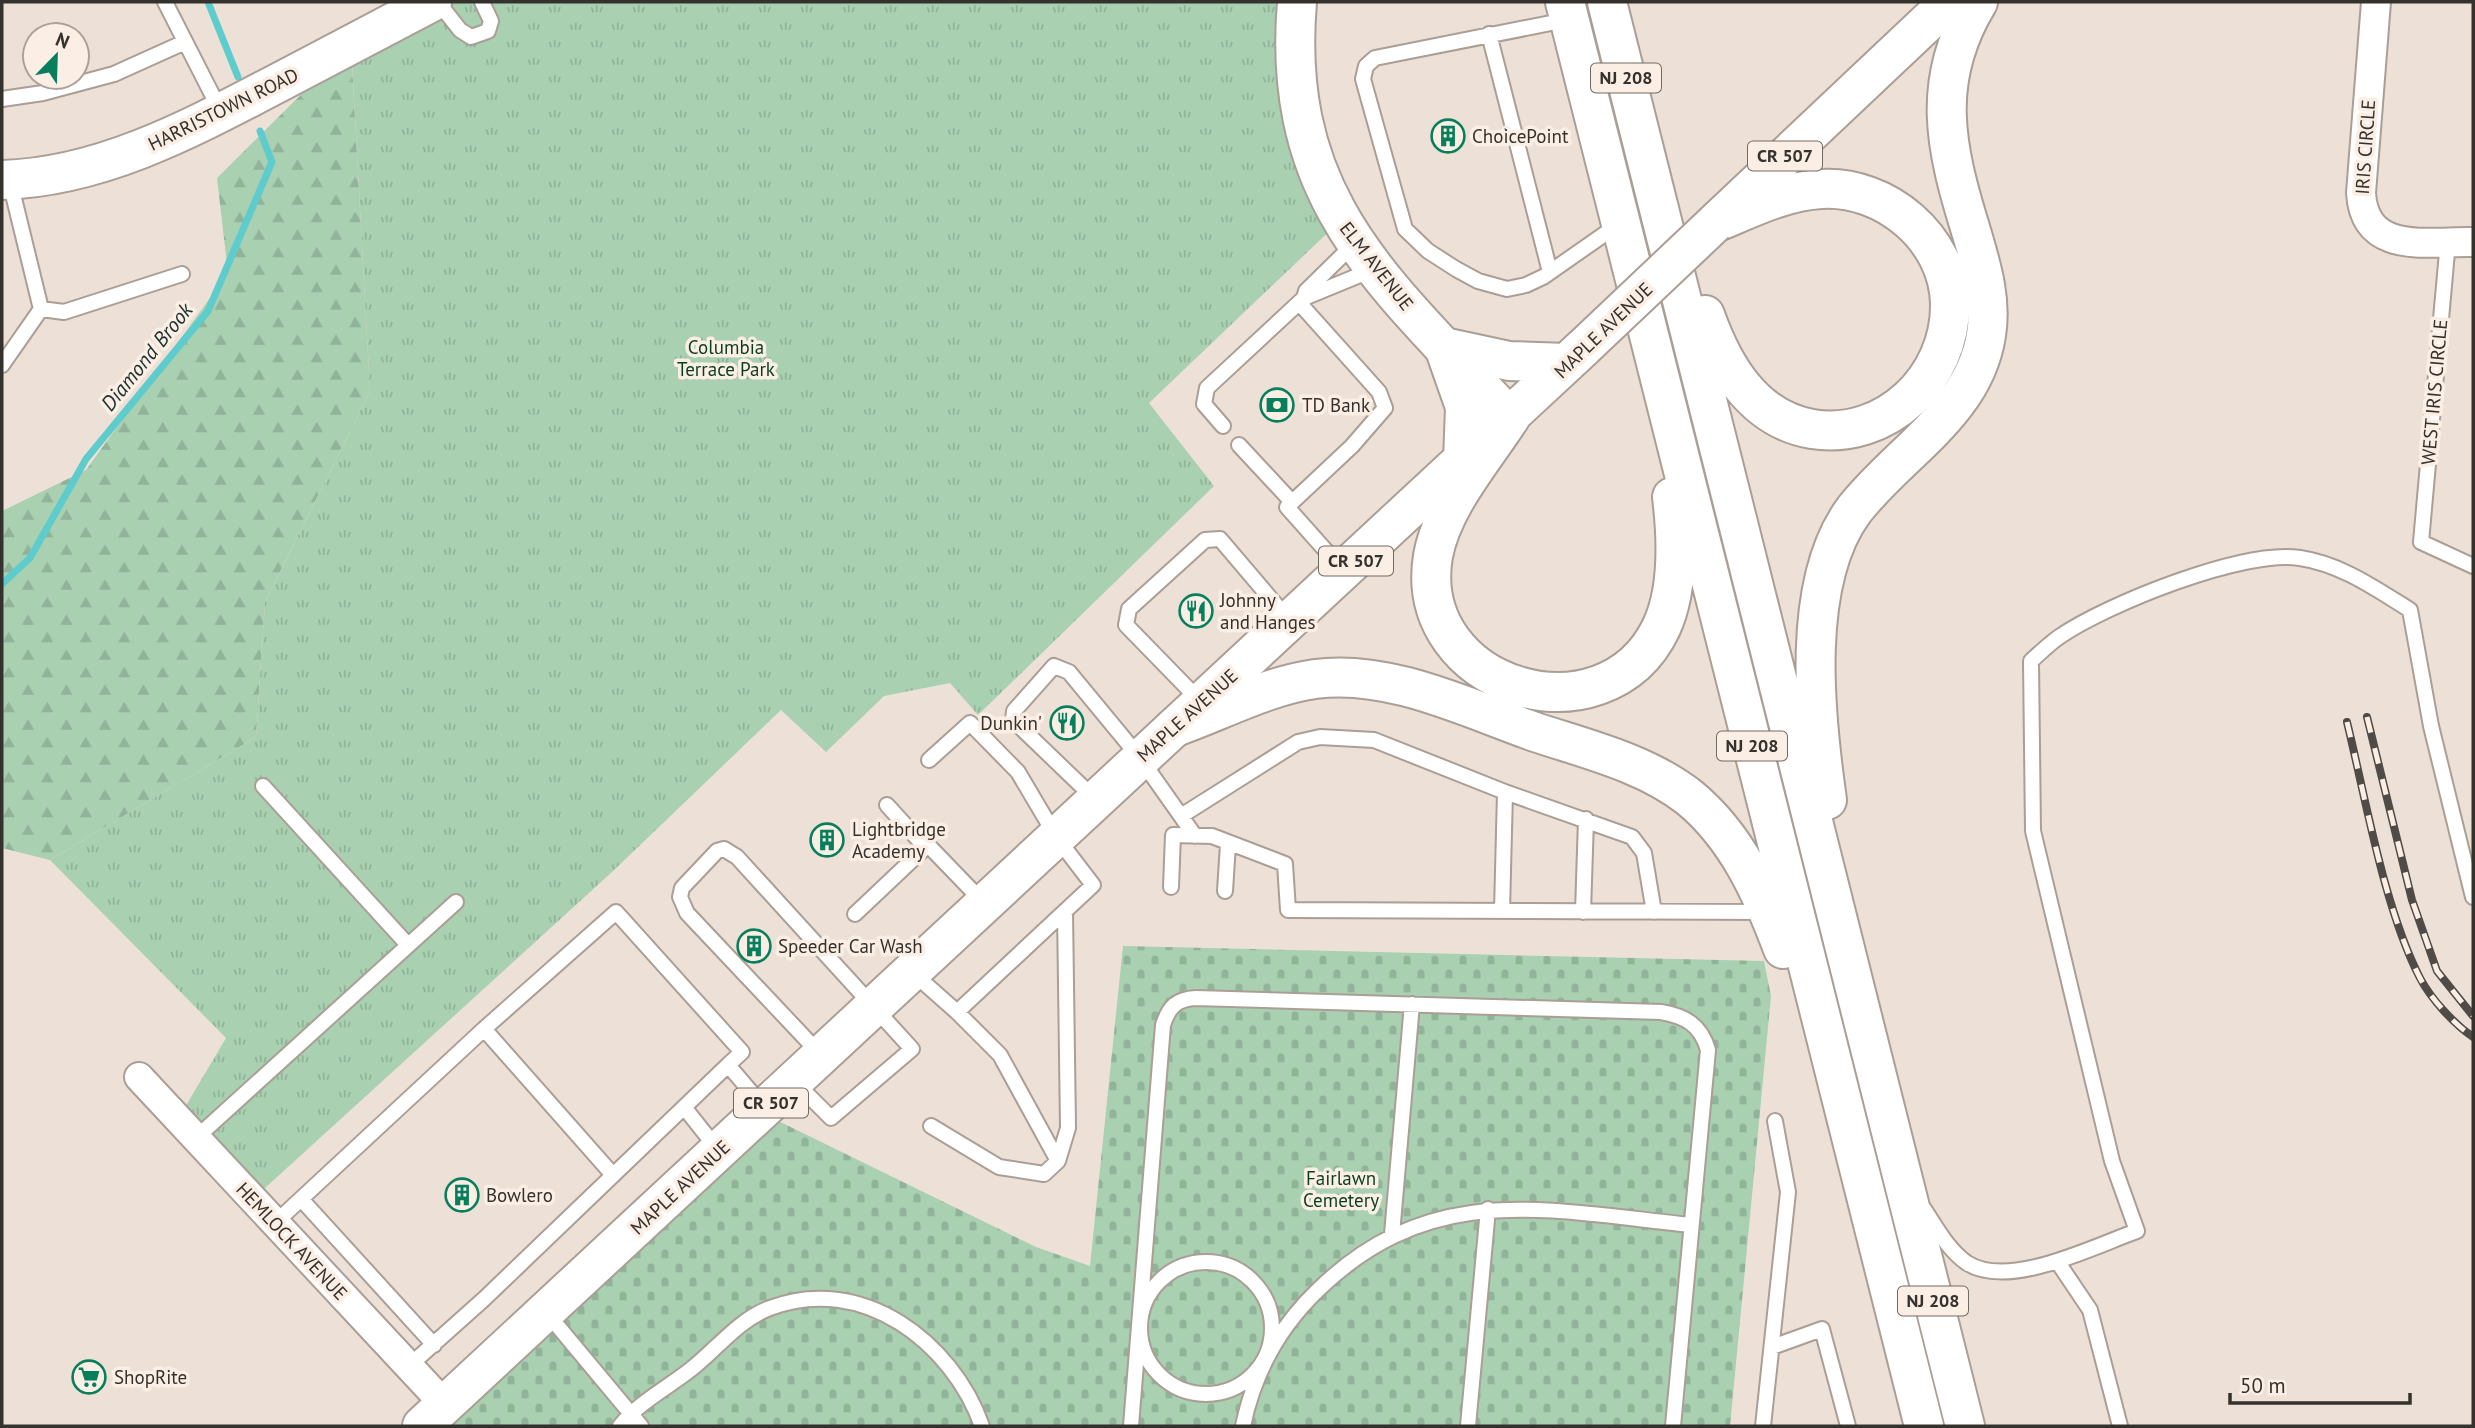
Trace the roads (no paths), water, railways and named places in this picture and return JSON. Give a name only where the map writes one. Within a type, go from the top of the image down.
[{"type":"main road","name":"HARRISTOWN ROAD","points":[[6,180],[65,172],[108,161],[222,113],[432,2]]},
{"type":"main road","name":"ELM AVENUE","points":[[1297,2],[1294,51],[1297,95],[1304,134],[1319,179],[1365,256],[1510,418]]},
{"type":"main road","name":"NJ 208","points":[[1607,2],[1965,1426]]},
{"type":"main road","points":[[1902,46],[1927,2]]},
{"type":"main road","name":"MAPLE AVENUE","points":[[434,1416],[1057,838],[1095,799],[1464,461],[1949,2]]},
{"type":"main road","points":[[1870,1047],[1824,778],[1818,723],[1817,632],[1828,566],[1853,512],[1961,398],[1976,369],[1986,336],[1988,299],[1951,159],[1945,97],[1956,42],[1978,2]]},
{"type":"main road","name":"NJ 208","points":[[1567,10],[1924,1426]]},
{"type":"main road","points":[[1645,154],[1713,340],[1728,369],[1748,394],[1771,414],[1799,426],[1829,431],[1860,427],[1888,415],[1911,398],[1929,377],[1941,355],[1948,329],[1950,302],[1944,275],[1934,251],[1919,229],[1897,209],[1875,198],[1846,190],[1821,189],[1793,194],[1715,223]]},
{"type":"main road","points":[[1510,418],[1454,503],[1442,527],[1431,579],[1436,607],[1448,634],[1466,657],[1488,674],[1523,689],[1544,693],[1572,692],[1598,684],[1622,671],[1645,652],[1661,628],[1669,604],[1674,574],[1674,517],[1668,467],[1622,230]]},
{"type":"main road","points":[[1444,347],[1509,362],[1576,356]]},
{"type":"main road","points":[[1444,347],[1465,407],[1464,461]]},
{"type":"main road","points":[[1189,715],[1314,679],[1347,678],[1416,691],[1622,761],[1657,777],[1688,797],[1715,822],[1739,853],[1768,912],[1788,964],[1881,1255]]},
{"type":"street","name":"IRIS CIRCLE","points":[[2376,2],[2361,193],[2362,214],[2371,227],[2386,237],[2411,243],[2461,242]]},
{"type":"street","name":"HEMLOCK AVENUE","points":[[139,1077],[409,1366],[434,1416]]},
{"type":"lane","points":[[165,2],[222,113]]},
{"type":"lane","points":[[438,2],[460,30],[471,37],[488,32],[491,21],[482,2]]},
{"type":"lane","points":[[1567,10],[1489,33],[1375,58],[1366,66],[1363,79],[1405,229],[1428,251],[1478,281],[1507,289],[1526,285],[1622,230]]},
{"type":"lane","points":[[1489,33],[1550,272]]},
{"type":"lane","points":[[2,99],[43,93],[114,74],[185,42]]},
{"type":"lane","points":[[6,180],[41,309]]},
{"type":"lane","name":"WEST IRIS CIRCLE","points":[[2461,242],[2421,542],[2473,566]]},
{"type":"lane","points":[[1223,426],[1204,404],[1207,388],[1304,298],[1365,256]]},
{"type":"lane","points":[[1344,572],[1287,507],[1352,446],[1385,408],[1379,392],[1301,306],[1306,291],[1365,256]]},
{"type":"lane","points":[[41,309],[64,312],[182,274]]},
{"type":"lane","points":[[2,365],[41,309]]},
{"type":"lane","points":[[1239,445],[1292,502]]},
{"type":"lane","points":[[1189,715],[1126,625],[1129,609],[1205,540],[1220,539],[1289,620]]},
{"type":"lane","points":[[1902,1175],[1940,1233],[1967,1262],[1998,1272],[2057,1261],[2137,1231],[2112,1161],[2033,831],[2031,661],[2060,637],[2160,587],[2234,563],[2299,557],[2354,575],[2410,610],[2431,726],[2473,897]]},
{"type":"lane","points":[[1095,799],[1013,720],[1014,711],[1054,666],[1069,672],[1140,758],[1195,836]]},
{"type":"lane","points":[[929,760],[970,723],[1017,772],[1057,838],[1093,885],[957,1012]]},
{"type":"lane","points":[[1181,816],[1298,742],[1320,737],[1374,740],[1504,792],[1632,836],[1644,853],[1654,912]]},
{"type":"lane","points":[[263,786],[408,945]]},
{"type":"lane","points":[[1502,911],[1504,792]]},
{"type":"lane","points":[[887,805],[926,848]]},
{"type":"lane","points":[[1583,912],[1586,819]]},
{"type":"lane","points":[[1171,887],[1173,835],[1212,836],[1284,864],[1288,910],[1768,912]]},
{"type":"lane","points":[[1224,891],[1228,844]]},
{"type":"lane","points":[[855,914],[928,845],[985,904]]},
{"type":"lane","points":[[794,1081],[831,1118],[912,1049],[737,857],[724,849],[717,851],[682,888],[680,897],[687,913],[822,1056]]},
{"type":"lane","points":[[196,1138],[456,902]]},
{"type":"lane","points":[[932,1126],[999,1167],[1044,1174],[1058,1161],[1068,1128],[1065,911]]},
{"type":"lane","points":[[275,1223],[484,1029],[616,912],[742,1052],[409,1366]]},
{"type":"lane","points":[[912,972],[1000,1055],[1058,1161]]},
{"type":"lane","points":[[1131,1426],[1163,1026],[1173,1004],[1183,998],[1196,998],[1661,1012],[1687,1019],[1698,1027],[1708,1050],[1673,1426]]},
{"type":"lane","points":[[1392,1234],[1412,1004]]},
{"type":"lane","points":[[484,1029],[613,1175]]},
{"type":"lane","points":[[727,1065],[765,1108]]},
{"type":"lane","points":[[684,1107],[719,1151]]},
{"type":"lane","points":[[1763,1426],[1788,1192],[1775,1121]]},
{"type":"lane","points":[[301,1199],[433,1345]]},
{"type":"lane","points":[[1243,1426],[1253,1389],[1266,1357],[1271,1337],[1271,1317],[1264,1296],[1249,1278],[1229,1266],[1206,1262],[1184,1265],[1165,1276],[1152,1289],[1138,1325],[1144,1349],[1153,1367],[1184,1390],[1219,1392],[1237,1386],[1253,1374],[1266,1357],[1313,1294],[1358,1255],[1392,1234],[1434,1219],[1488,1209],[1522,1209],[1691,1225]]},
{"type":"lane","points":[[1468,1426],[1488,1209]]},
{"type":"lane","points":[[2057,1261],[2090,1310],[2120,1426]]},
{"type":"lane","points":[[620,1426],[630,1414],[701,1362],[746,1321],[768,1309],[794,1301],[824,1300],[863,1306],[883,1313],[912,1329],[937,1350],[958,1376],[982,1426]]},
{"type":"lane","points":[[546,1312],[641,1426]]},
{"type":"lane","points":[[1772,1347],[1822,1329],[1848,1426]]},
{"type":"waterway","name":"Diamond Brook","points":[[208,2],[238,77]]},
{"type":"waterway","name":"Diamond Brook","points":[[2,584],[30,558],[86,459],[208,311],[272,162],[260,131]]},
{"type":"railway","points":[[2367,717],[2412,900],[2437,971],[2473,1016]]},
{"type":"railway","points":[[2347,722],[2377,853],[2407,950],[2430,994],[2451,1018],[2473,1037]]},
{"type":"place","name":"ChoicePoint","points":[[1448,136]]},
{"type":"place","name":"TD Bank","points":[[1277,405]]},
{"type":"place","name":"Johnny and Hanges","points":[[1196,611]]},
{"type":"place","name":"Dunkin'","points":[[1067,723]]},
{"type":"place","name":"Lightbridge Academy","points":[[827,840]]},
{"type":"place","name":"Speeder Car Wash","points":[[754,946]]},
{"type":"place","name":"Bowlero","points":[[462,1195]]},
{"type":"place","name":"ShopRite","points":[[89,1377]]},
{"type":"park label","name":"Columbia Terrace Park","points":[[726,358]]},
{"type":"park label","name":"Fairlawn Cemetery","points":[[1341,1189]]}]
